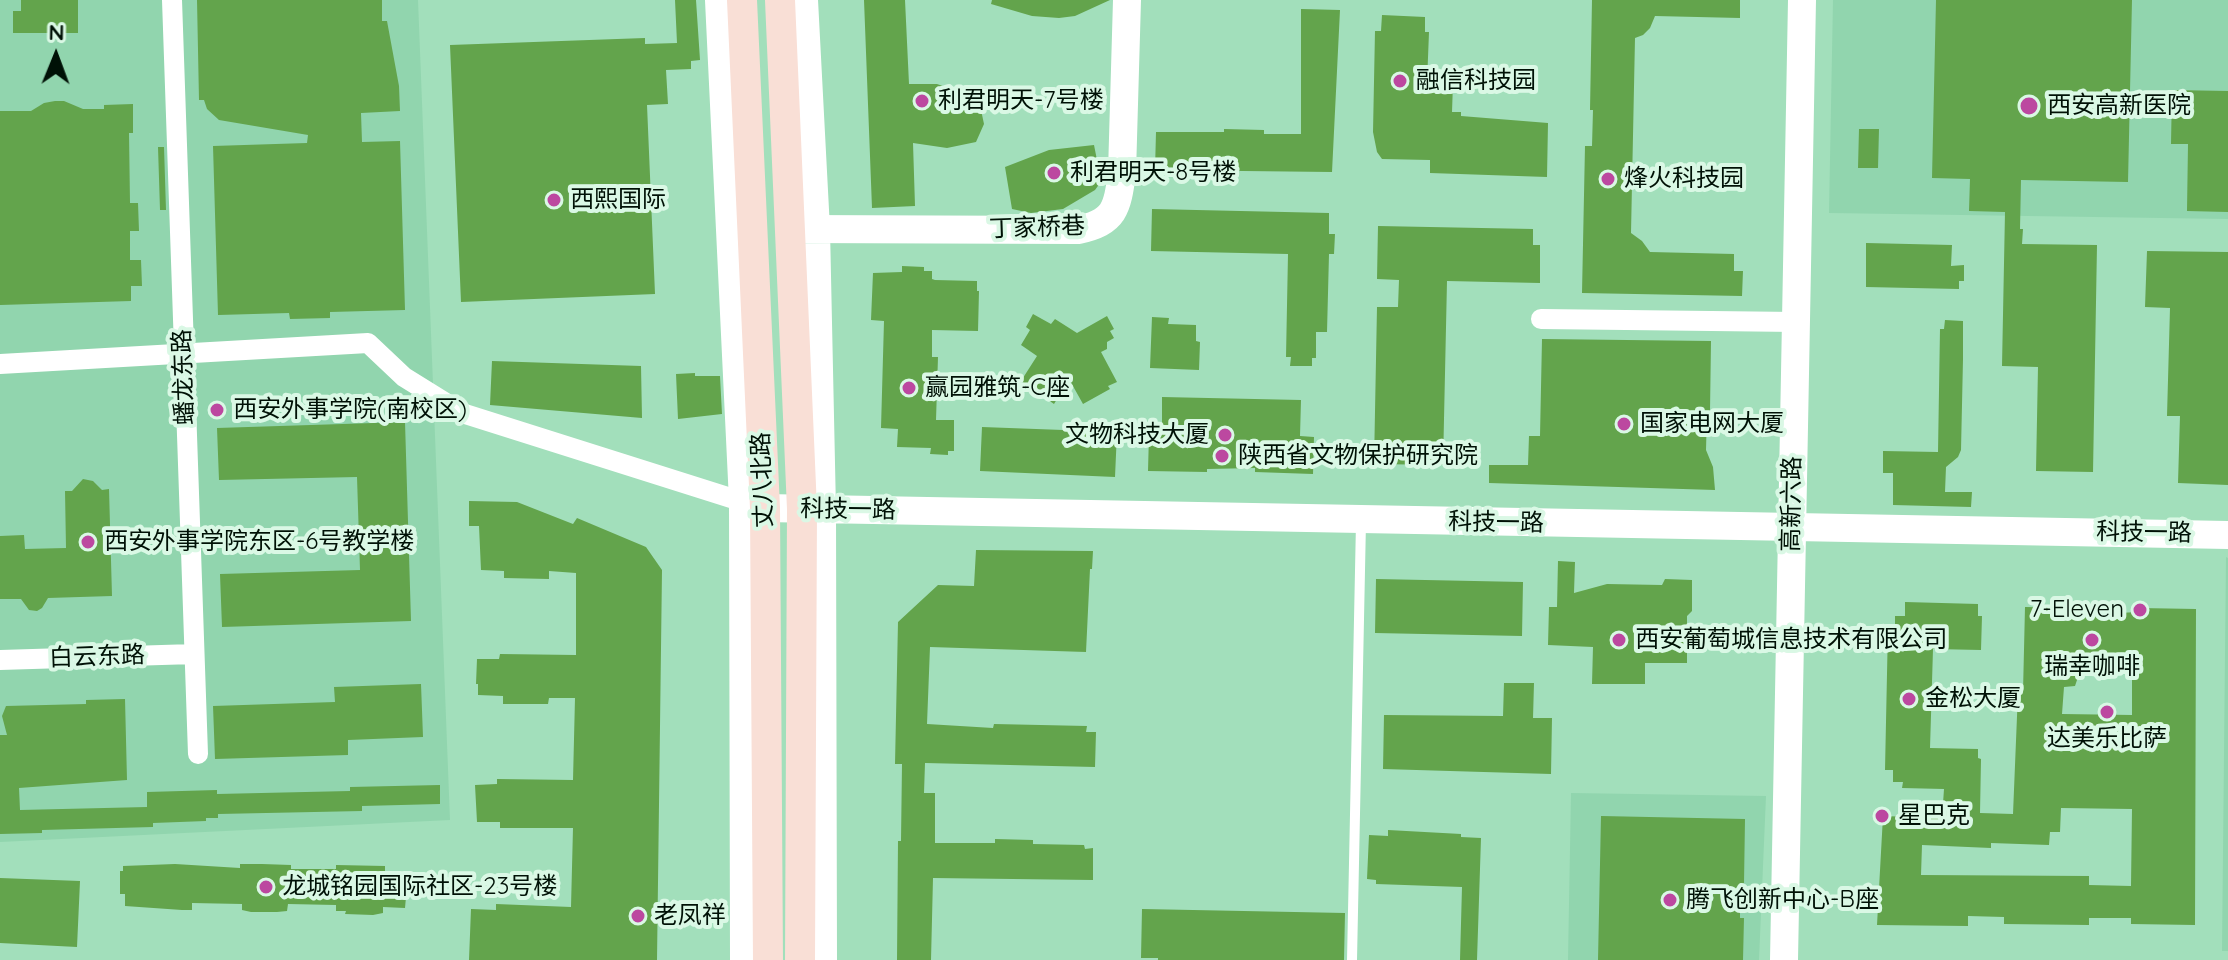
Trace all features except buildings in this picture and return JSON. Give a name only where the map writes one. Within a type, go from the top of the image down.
[{"type":"main road","name":"丈八北路","points":[[742,0],[768,960]]},
{"type":"main road","name":"丈八北路","points":[[780,0],[803,229],[812,509],[800,960]]},
{"type":"street","name":"蟠龙东路","points":[[172,0],[198,754]]},
{"type":"street","points":[[719,0],[754,505],[744,960]]},
{"type":"street","points":[[803,229],[804,0]]},
{"type":"street","name":"丁家桥巷","points":[[803,229],[1078,230],[1100,226],[1111,215],[1119,197],[1122,173],[1127,0]]},
{"type":"street","name":"高新六路","points":[[1802,0],[1796,322],[1802,960]]},
{"type":"street","name":"高新六路","points":[[1784,960],[1818,0]]},
{"type":"street","points":[[1541,319],[1796,322]]},
{"type":"street","points":[[0,364],[368,343],[404,377],[462,413],[754,505]]},
{"type":"street","name":"科技一路","points":[[754,505],[812,509],[2228,535]]},
{"type":"street","points":[[812,509],[823,960]]},
{"type":"street","name":"白云东路","points":[[0,660],[194,654]]},
{"type":"lane","points":[[1352,960],[1361,520]]},
{"type":"shaded area","name":"西安外事学院(南校区)","points":[[0,0],[418,0],[450,820],[0,842]]},
{"type":"shaded area","name":"西安高新医院","points":[[1833,0],[2228,0],[2228,219],[1829,213]]},
{"type":"shaded area","points":[[2226,557],[2228,951],[2222,951]]},
{"type":"shaded area","name":"腾飞创新中心-B座","points":[[1571,793],[1766,796],[1759,960],[1568,960]]},
{"type":"place","name":"融信科技园","points":[[1400,81]]},
{"type":"place","name":"利君明天-7号楼","points":[[922,101]]},
{"type":"place","name":"西安高新医院","points":[[2029,106]]},
{"type":"place","name":"利君明天-8号楼","points":[[1054,173]]},
{"type":"place","name":"烽火科技园","points":[[1608,179]]},
{"type":"place","name":"西熙国际","points":[[554,200]]},
{"type":"place","name":"赢园雅筑-C座","points":[[909,388]]},
{"type":"place","name":"西安外事学院(南校区)","points":[[217,410]]},
{"type":"place","name":"国家电网大厦","points":[[1624,424]]},
{"type":"place","name":"文物科技大厦","points":[[1225,435]]},
{"type":"place","name":"陕西省文物保护研究院","points":[[1222,456]]},
{"type":"place","name":"西安外事学院东区-6号教学楼","points":[[88,542]]},
{"type":"place","name":"7-Eleven","points":[[2140,610]]},
{"type":"place","name":"西安葡萄城信息技术有限公司","points":[[1619,640]]},
{"type":"place","name":"瑞幸咖啡","points":[[2092,640]]},
{"type":"place","name":"金松大厦","points":[[1909,699]]},
{"type":"place","name":"达美乐比萨","points":[[2107,712]]},
{"type":"place","name":"星巴克","points":[[1882,816]]},
{"type":"place","name":"龙城铭园国际社区-23号楼","points":[[266,887]]},
{"type":"place","name":"腾飞创新中心-B座","points":[[1670,900]]},
{"type":"place","name":"老凤祥","points":[[638,916]]}]
